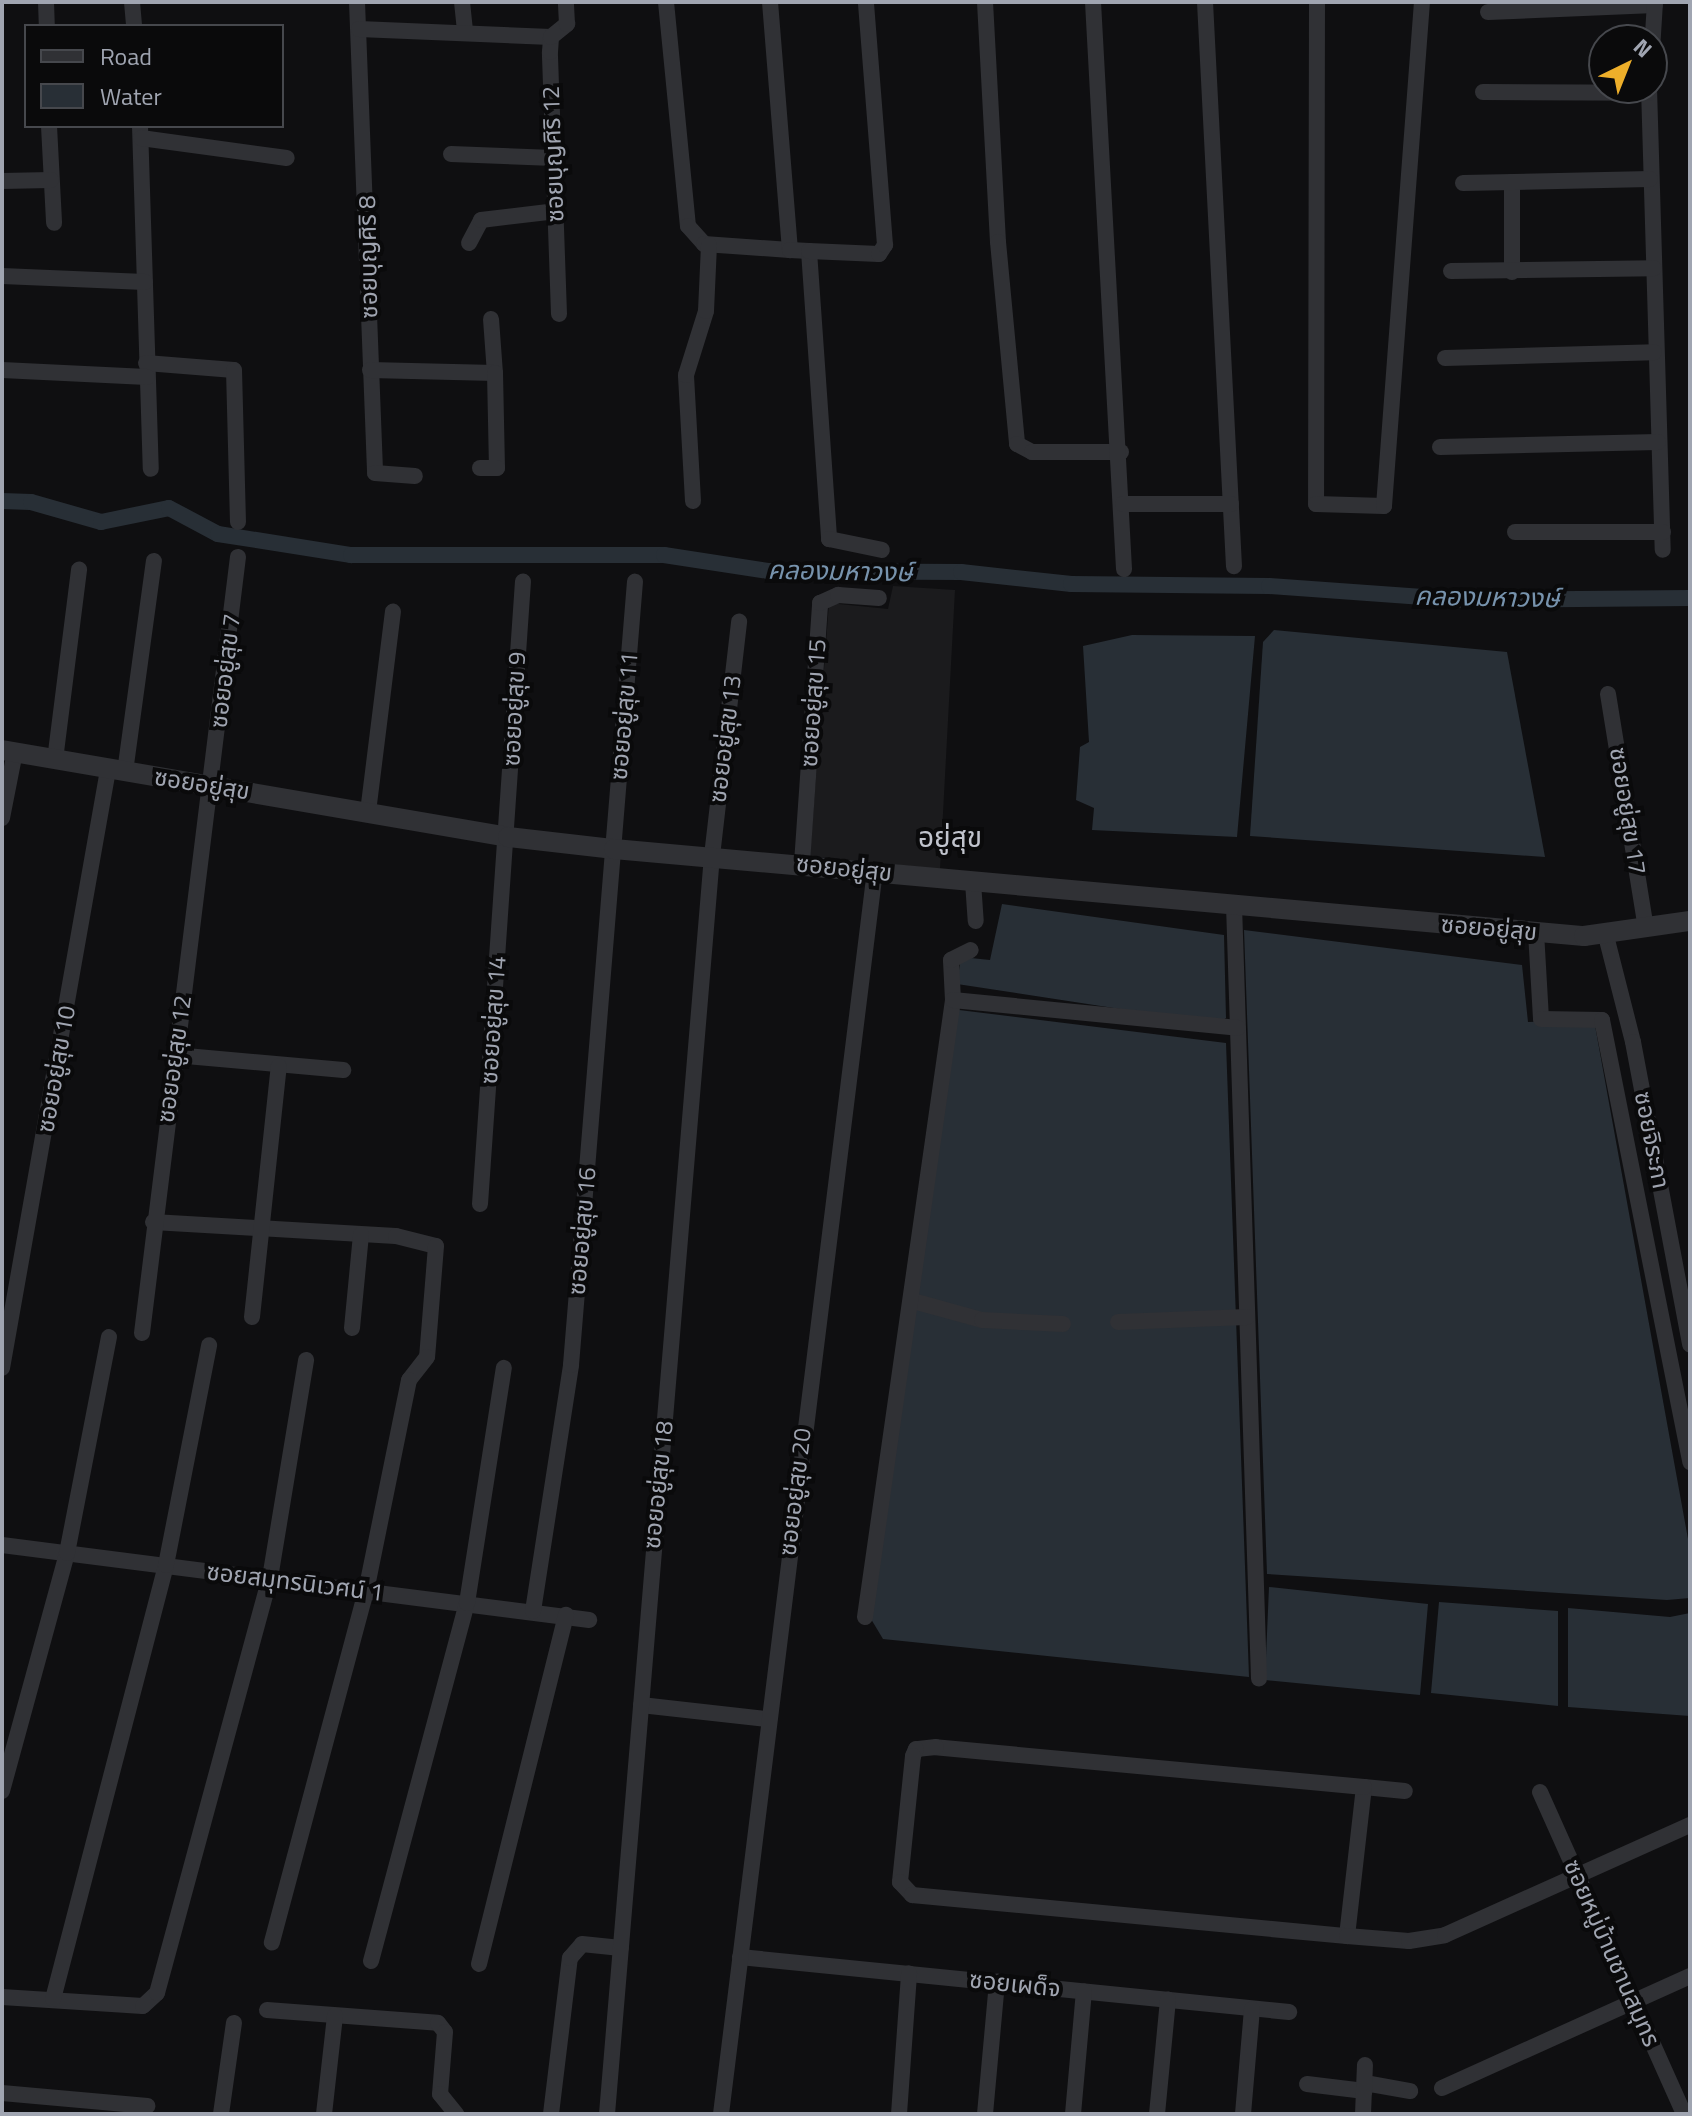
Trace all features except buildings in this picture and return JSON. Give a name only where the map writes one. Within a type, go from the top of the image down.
[{"type":"street","points":[[46,2],[47,24]]},
{"type":"street","points":[[132,2],[134,24]]},
{"type":"street","name":"ซอยบุญศิริ 8","points":[[357,2],[375,473],[415,476]]},
{"type":"street","points":[[462,2],[465,32]]},
{"type":"street","name":"ซอยบุญศิริ 12","points":[[559,314],[551,37],[567,24],[566,2]]},
{"type":"street","points":[[666,2],[684,214],[694,238],[709,245],[879,254],[885,245],[866,2]]},
{"type":"street","points":[[770,2],[790,250]]},
{"type":"street","points":[[985,2],[998,242],[1017,444],[1032,452],[1121,452]]},
{"type":"street","points":[[1093,2],[1121,452],[1124,569]]},
{"type":"street","points":[[1205,2],[1234,566]]},
{"type":"street","points":[[1317,2],[1316,504],[1384,506],[1422,2]]},
{"type":"street","points":[[1488,12],[1655,4],[1654,24]]},
{"type":"street","points":[[359,29],[551,37]]},
{"type":"street","points":[[1483,92],[1588,91]]},
{"type":"street","points":[[1649,104],[1654,352],[1663,550]]},
{"type":"street","points":[[49,128],[54,223]]},
{"type":"street","points":[[151,469],[141,132],[287,158]]},
{"type":"street","points":[[451,154],[554,158]]},
{"type":"street","points":[[1463,183],[1650,179]]},
{"type":"street","points":[[2,181],[51,180]]},
{"type":"street","points":[[1512,182],[1512,272]]},
{"type":"street","points":[[469,243],[481,220],[556,211]]},
{"type":"street","points":[[693,501],[686,375],[706,311],[709,245]]},
{"type":"street","points":[[809,251],[829,539],[882,550]]},
{"type":"street","points":[[1451,271],[1654,268]]},
{"type":"street","points":[[2,276],[145,282]]},
{"type":"street","points":[[480,468],[497,468],[491,319]]},
{"type":"street","points":[[1445,358],[1654,352]]},
{"type":"street","points":[[2,370],[234,370],[238,522]]},
{"type":"street","points":[[370,370],[495,373]]},
{"type":"street","points":[[1440,447],[1658,442]]},
{"type":"street","points":[[1123,504],[1231,504]]},
{"type":"street","points":[[1515,532],[1663,532]]},
{"type":"street","name":"ซอยอยู่สุข 7","points":[[211,785],[238,557]]},
{"type":"street","name":"ซอยอยู่สุข 10","points":[[2,1368],[117,771],[154,561]]},
{"type":"street","points":[[55,760],[79,570]]},
{"type":"street","name":"ซอยอยู่สุข 9","points":[[508,837],[523,581]]},
{"type":"street","name":"ซอยอยู่สุข 11","points":[[614,849],[635,582]]},
{"type":"street","name":"ซอยอยู่สุข 15","points":[[802,863],[820,603],[838,595],[879,598]]},
{"type":"street","points":[[368,812],[393,612]]},
{"type":"street","name":"ซอยอยู่สุข 13","points":[[712,856],[739,622]]},
{"type":"street","name":"ซอยอยู่สุข 17","points":[[1608,694],[1646,928]]},
{"type":"street","points":[[2,818],[8,751]]},
{"type":"street","name":"ซอยอยู่สุข","points":[[8,751],[508,837],[614,849],[802,863],[973,882],[1536,932],[1606,936],[1690,922]]},
{"type":"street","name":"ซอยอยู่สุข 12","points":[[142,1333],[153,1222],[211,785]]},
{"type":"street","name":"ซอยอยู่สุข 14","points":[[480,1204],[508,837]]},
{"type":"street","name":"ซอยอยู่สุข 16","points":[[533,1611],[571,1365],[614,849]]},
{"type":"street","name":"ซอยอยู่สุข 18","points":[[607,2114],[712,856]]},
{"type":"street","name":"ซอยอยู่สุข 20","points":[[721,2114],[766,1719],[875,871]]},
{"type":"street","points":[[973,882],[976,921]]},
{"type":"street","points":[[1234,905],[1259,1679]]},
{"type":"street","points":[[1536,932],[1541,1019],[1602,1020],[1690,1462]]},
{"type":"street","name":"ซอยจิระภา","points":[[1606,936],[1633,1042],[1690,1345]]},
{"type":"street","points":[[865,1617],[913,1301],[953,1000],[951,960],[971,950]]},
{"type":"street","points":[[953,1000],[1238,1028]]},
{"type":"street","points":[[175,1055],[343,1070]]},
{"type":"street","points":[[252,1317],[264,1229],[279,1066]]},
{"type":"street","points":[[153,1222],[361,1234],[434,1242],[437,1256],[427,1357],[409,1380],[366,1591],[272,1943]]},
{"type":"street","points":[[352,1328],[361,1234]]},
{"type":"street","points":[[913,1301],[982,1320],[1063,1324]]},
{"type":"street","points":[[1118,1322],[1247,1317]]},
{"type":"street","points":[[2,1791],[67,1553],[109,1337]]},
{"type":"street","points":[[53,1999],[166,1565],[209,1345]]},
{"type":"street","points":[[2,1997],[143,2006],[157,1993],[270,1578],[306,1360]]},
{"type":"street","points":[[371,1961],[467,1603],[504,1368]]},
{"type":"street","name":"ซอยสมุทรนิเวศน์ 1","points":[[2,1545],[589,1620]]},
{"type":"street","points":[[479,1964],[566,1615]]},
{"type":"street","points":[[641,1705],[766,1719]]},
{"type":"street","points":[[1405,1791],[936,1747],[916,1749],[908,1774],[900,1882],[912,1895],[1347,1936],[1429,1940],[1690,1825]]},
{"type":"street","points":[[1347,1936],[1364,1787]]},
{"type":"street","name":"ซอยหมู่บ้านชานสมุทร","points":[[1540,1792],[1686,2113]]},
{"type":"street","points":[[551,2114],[570,1958],[582,1944],[621,1948]]},
{"type":"street","name":"ซอยเผด็จ","points":[[740,1957],[1289,2012]]},
{"type":"street","points":[[899,2114],[909,1973]]},
{"type":"street","points":[[1442,2088],[1690,1976]]},
{"type":"street","points":[[985,2114],[997,1982]]},
{"type":"street","points":[[1073,2114],[1084,1991]]},
{"type":"street","points":[[1157,2114],[1168,2000]]},
{"type":"street","points":[[1243,2114],[1252,2009]]},
{"type":"street","points":[[267,2010],[443,2026],[440,2094],[456,2114]]},
{"type":"street","points":[[324,2114],[335,2016]]},
{"type":"street","points":[[221,2114],[234,2023]]},
{"type":"street","points":[[1363,2114],[1365,2065]]},
{"type":"street","points":[[1307,2084],[1410,2091]]},
{"type":"street","points":[[2,2093],[147,2106]]},
{"type":"shaded area","points":[[893,586],[955,590],[940,869],[810,856],[829,603],[888,609]]},
{"type":"water","points":[[1274,630],[1507,652],[1545,857],[1250,836],[1263,642]]},
{"type":"water","points":[[1132,635],[1255,636],[1237,837],[1092,830],[1094,808],[1076,800],[1080,747],[1089,742],[1083,646]]},
{"type":"water","points":[[1002,904],[1224,935],[1226,1018],[1218,1024],[957,984],[961,957],[990,960]]},
{"type":"water","points":[[1244,930],[1522,965],[1528,1022],[1594,1020],[1690,1550],[1690,1598],[1667,1600],[1267,1574]]},
{"type":"water","points":[[951,1009],[1226,1043],[1249,1677],[883,1639],[871,1619]]},
{"type":"water","points":[[1269,1587],[1428,1604],[1420,1695],[1265,1680]]},
{"type":"water","points":[[1439,1602],[1558,1611],[1558,1706],[1431,1693]]},
{"type":"water","points":[[1568,1608],[1670,1617],[1690,1613],[1690,1716],[1568,1707]]},
{"type":"waterway","name":"คลองมหาวงษ์","points":[[2,501],[31,502],[101,522],[169,508],[218,534],[351,555],[664,555],[768,571],[961,572],[1071,584],[1269,586],[1464,600],[1690,598]]},
{"type":"district","name":"อยู่สุข","points":[[950,837]]}]
